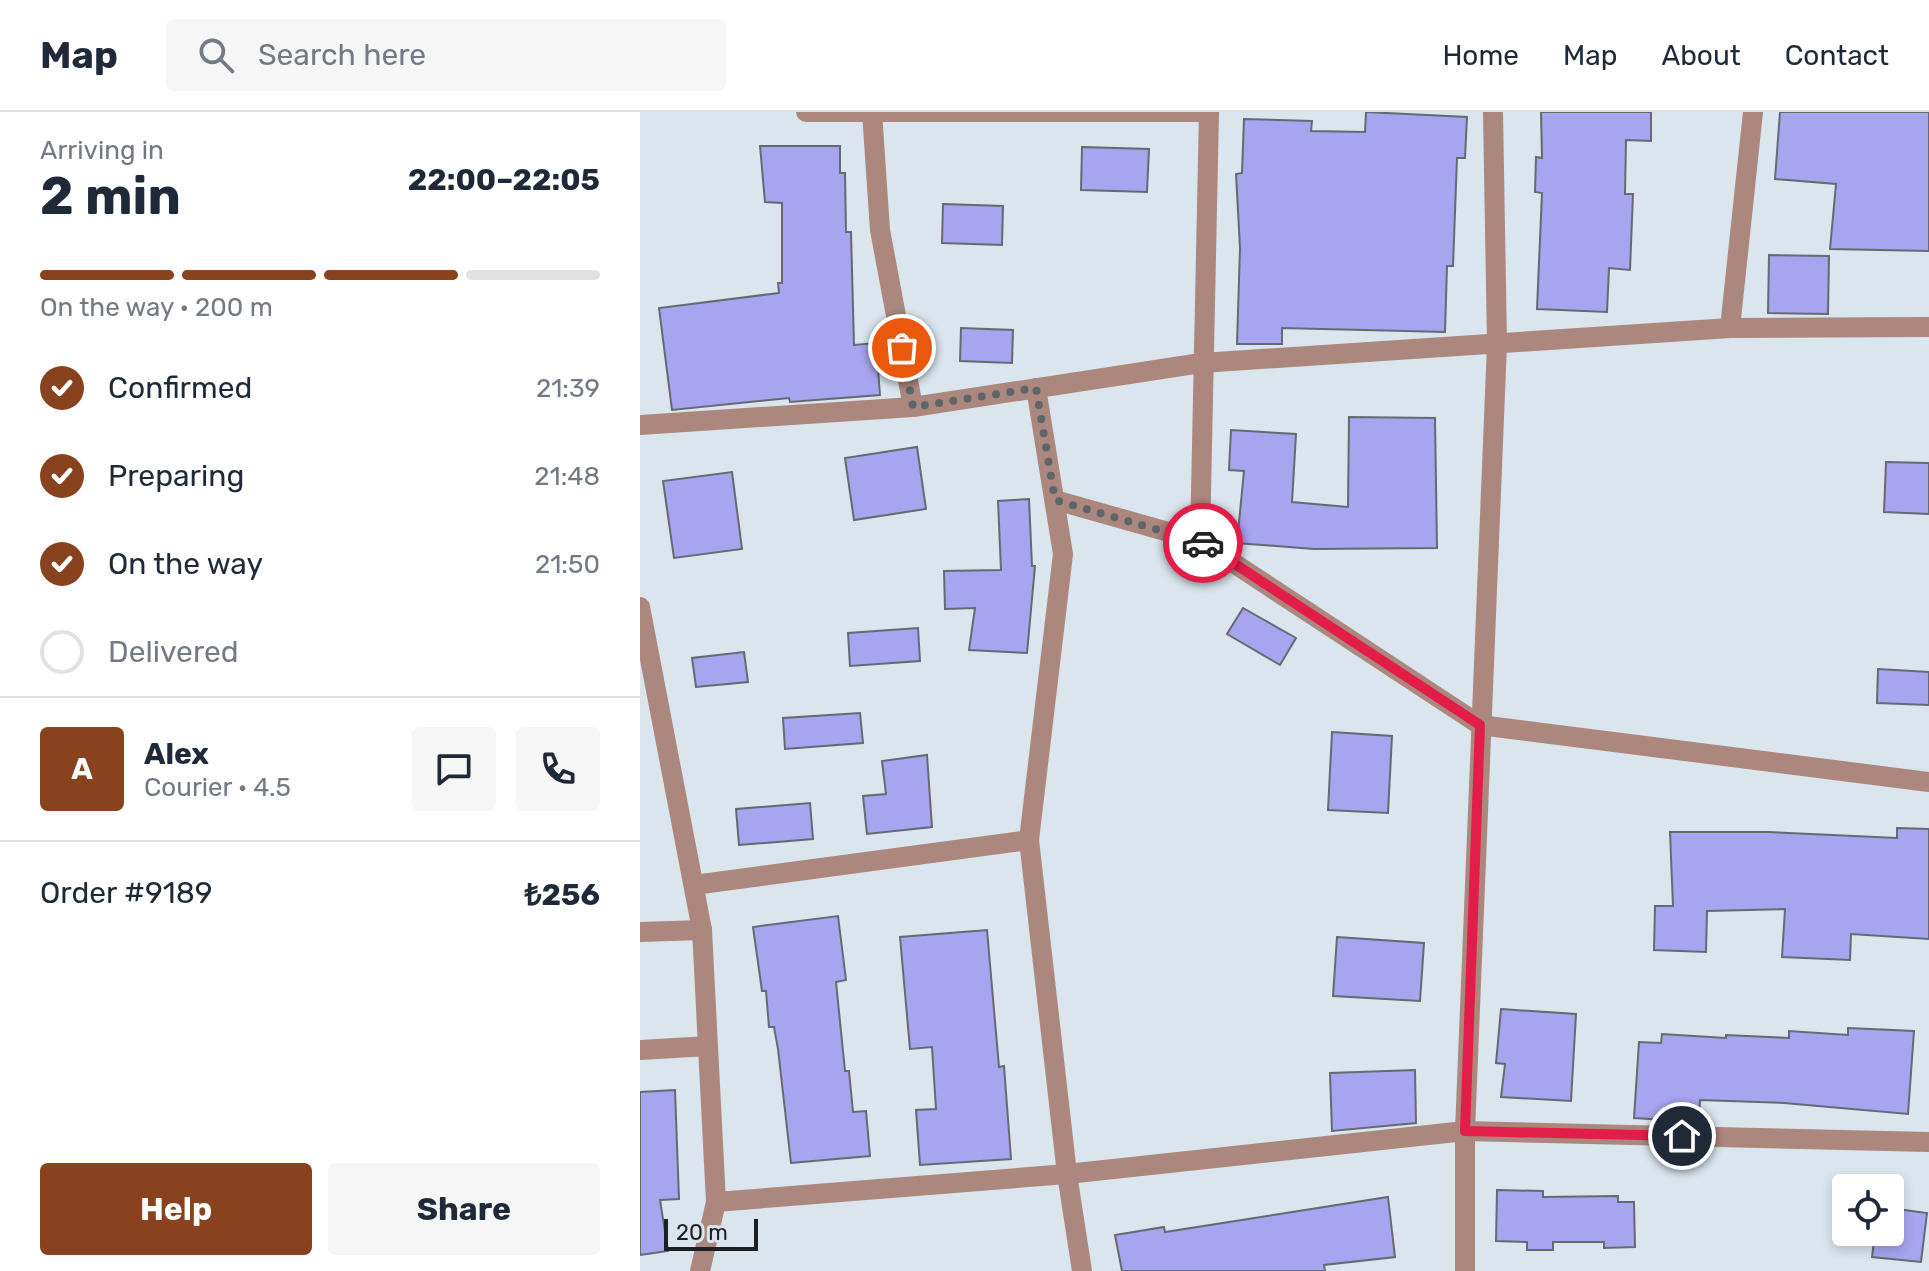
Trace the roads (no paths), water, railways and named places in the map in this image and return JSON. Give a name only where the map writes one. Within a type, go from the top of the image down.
[{"type":"street","points":[[806,112],[1209,112],[1201,363],[1200,541]]},
{"type":"street","points":[[1465,1271],[1465,1131],[1497,344],[1493,112]]},
{"type":"street","points":[[1730,328],[1753,112]]},
{"type":"street","points":[[872,113],[880,230],[913,407]]},
{"type":"street","points":[[640,425],[913,407],[1201,363],[1730,328],[1929,327]]},
{"type":"street","points":[[1036,388],[1063,554],[1029,840],[1067,1174],[1082,1271]]},
{"type":"street","points":[[1055,500],[1200,541],[1480,725],[1929,782]]},
{"type":"street","points":[[640,607],[702,930],[716,1202],[700,1271]]},
{"type":"street","points":[[694,885],[1029,840]]},
{"type":"street","points":[[640,932],[702,930]]},
{"type":"street","points":[[640,1050],[708,1046]]},
{"type":"street","points":[[716,1202],[1067,1174],[1465,1131],[1929,1142]]}]
